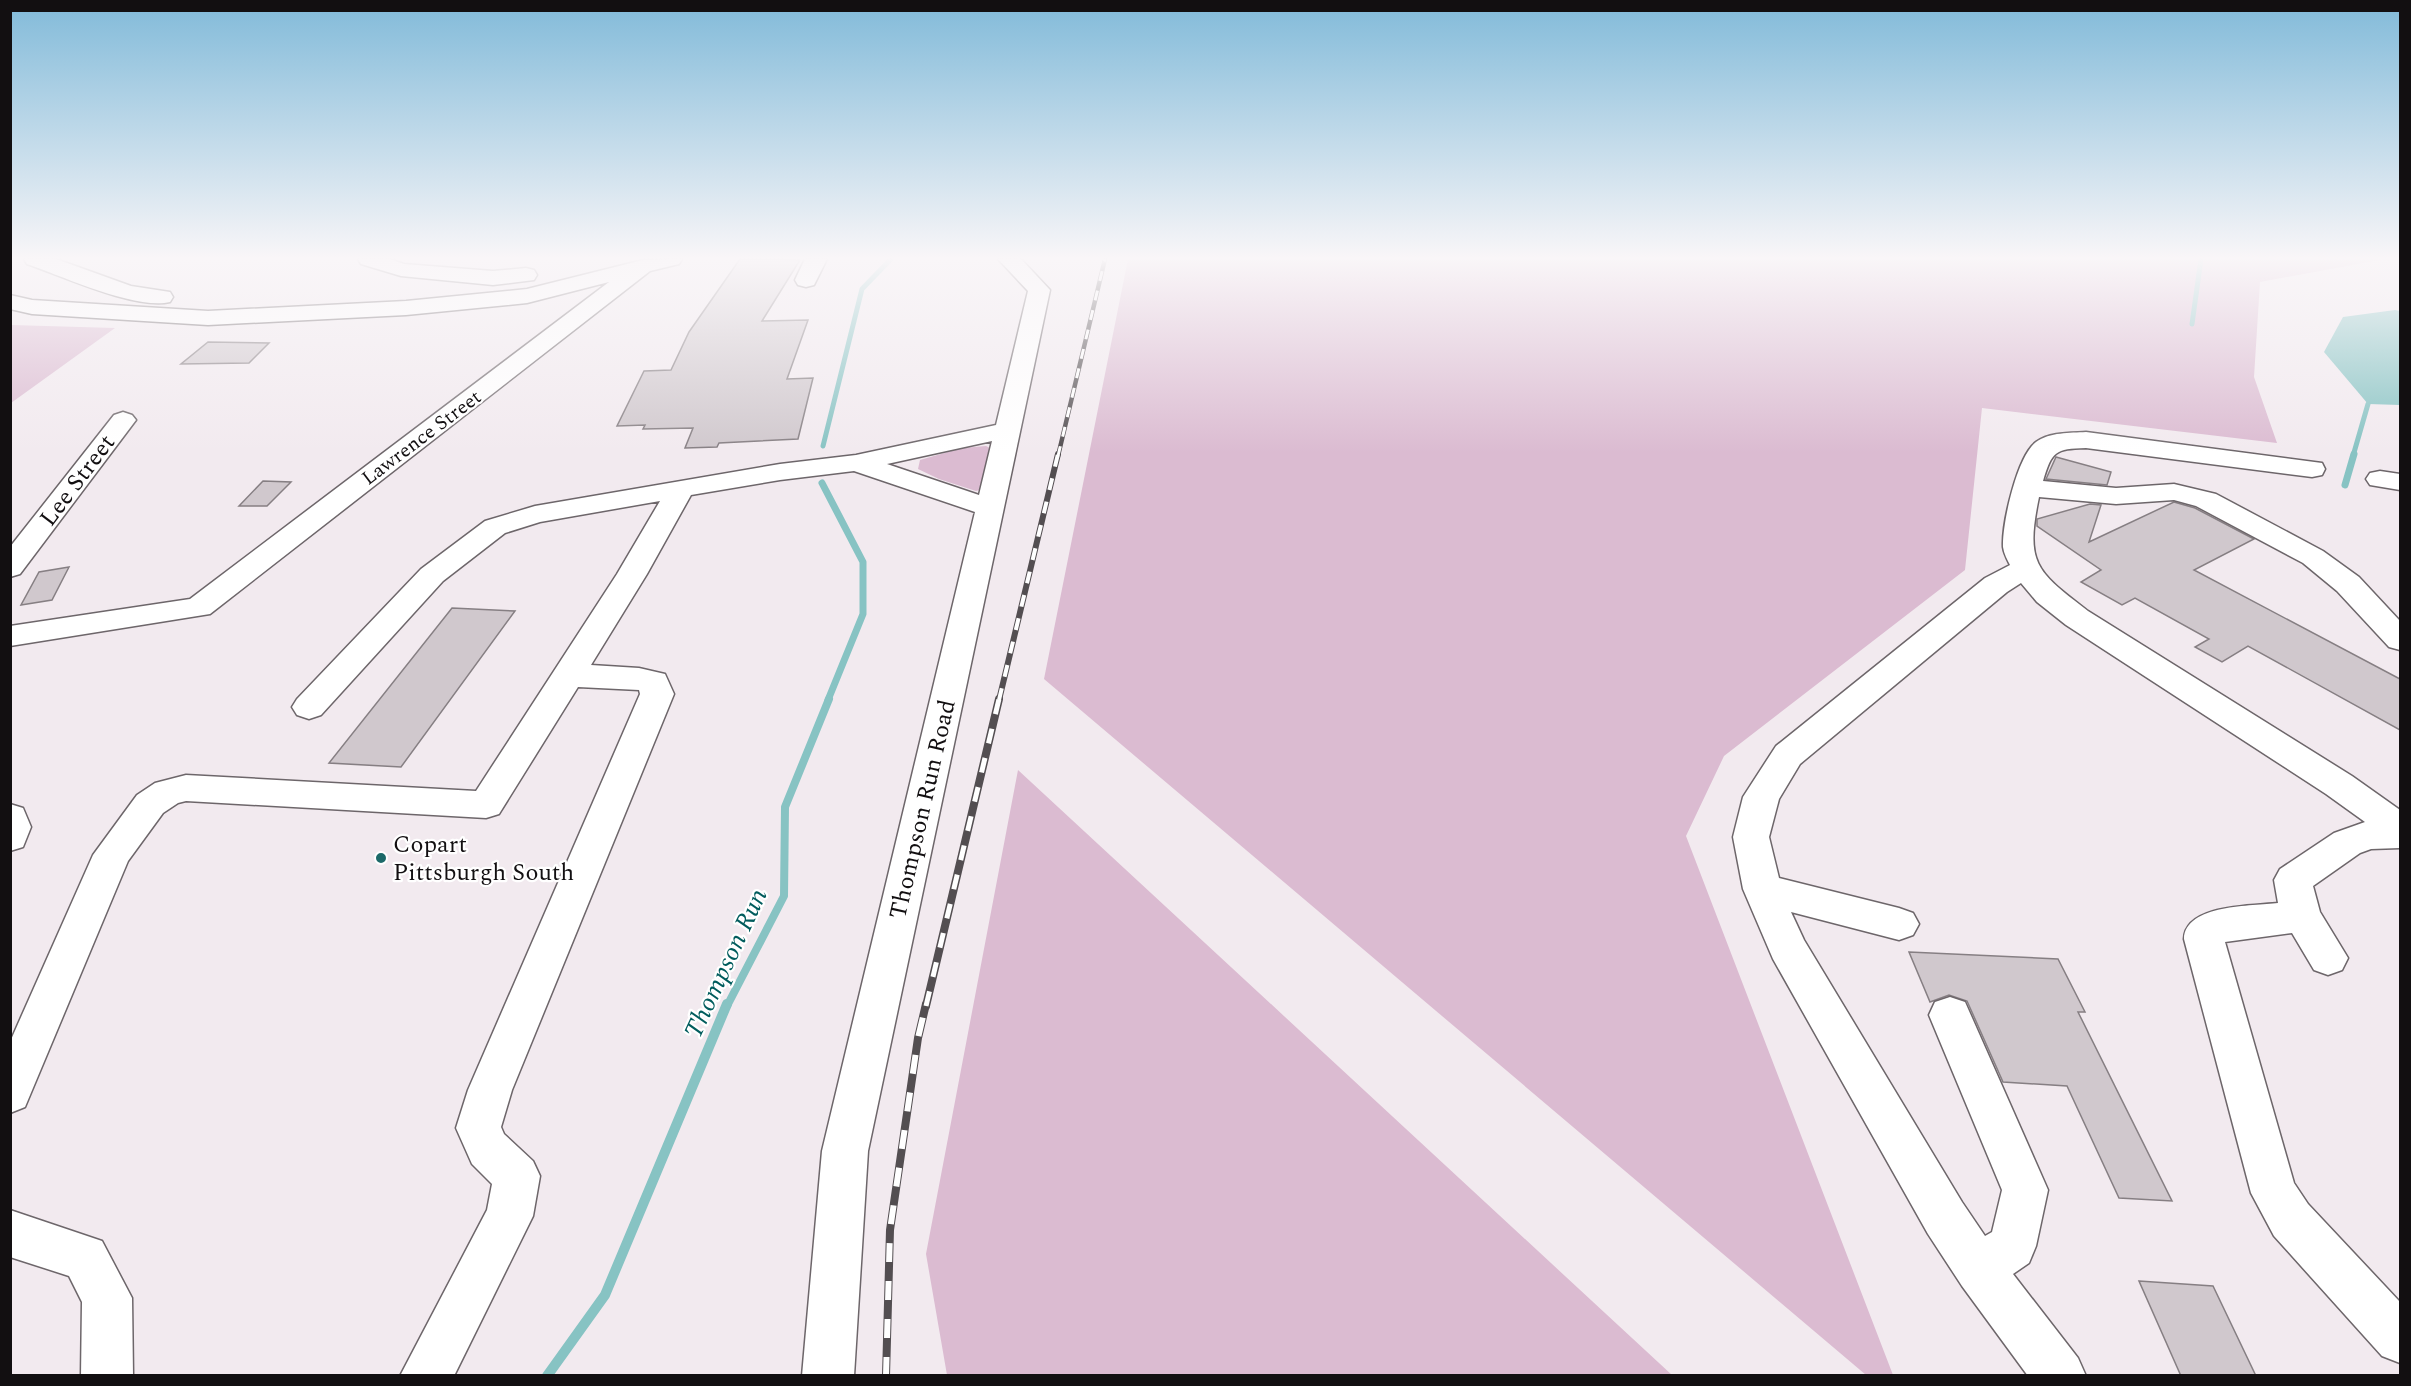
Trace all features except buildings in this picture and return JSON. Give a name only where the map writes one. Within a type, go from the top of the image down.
[{"type":"street","name":"Lawrence Street","points":[[10,636],[199,607],[563,324]]},
{"type":"street","name":"Thompson Run Road","points":[[828,1376],[845,1151],[1032,324]]},
{"type":"street","name":"Lee Street","points":[[10,568],[123,420]]},
{"type":"street","points":[[309,707],[432,575],[495,527],[535,514],[780,472],[856,463],[1008,430]]},
{"type":"street","points":[[2312,469],[2133,445],[2066,441],[2050,444],[2041,452],[2028,488],[2019,526],[2018,550],[2026,568],[2041,589],[2078,618],[2339,785],[2400,829]]},
{"type":"street","points":[[856,463],[990,508]]},
{"type":"street","points":[[2028,488],[2116,496],[2174,492],[2206,500],[2313,557],[2348,584],[2400,640]]},
{"type":"street","points":[[10,1094],[112,855],[150,804],[168,792],[186,788],[486,805],[632,574],[681,489]]},
{"type":"street","points":[[2026,568],[1996,585],[1788,755],[1761,797],[1751,837],[1762,889],[1787,947],[1945,1218],[1979,1269],[2060,1376]]},
{"type":"street","points":[[426,1376],[509,1216],[517,1176],[488,1149],[478,1128],[490,1090],[657,694],[653,682],[639,679],[567,675]]},
{"type":"street","points":[[10,818],[13,827],[10,837]]},
{"type":"street","points":[[2328,958],[2293,897],[2293,880],[2347,843],[2369,835],[2400,834]]},
{"type":"street","points":[[1762,889],[1899,924]]},
{"type":"street","points":[[2302,916],[2213,927],[2204,933],[2204,939],[2274,1192],[2291,1220],[2400,1338]]},
{"type":"street","points":[[1950,1016],[2025,1190],[2012,1246],[1979,1269]]},
{"type":"street","points":[[10,1233],[85,1258],[107,1298],[107,1376]]},
{"type":"shaded area","points":[[1115,324],[2257,324],[2254,377],[2277,443],[1982,408],[1965,570],[1724,756],[1686,836],[1893,1375],[1866,1375],[1044,679]]},
{"type":"shaded area","points":[[11,325],[115,328],[11,403]]},
{"type":"shaded area","points":[[986,446],[994,450],[990,487],[976,491],[939,479],[918,469],[920,460],[962,448]]},
{"type":"shaded area","points":[[1018,770],[1672,1375],[947,1375],[926,1254]]},
{"type":"water","points":[[2339,324],[2400,324],[2400,405],[2368,404],[2324,352]]},
{"type":"waterway","name":"Thompson Run","points":[[823,446],[853,324]]},
{"type":"waterway","points":[[2353,456],[2368,404]]},
{"type":"waterway","points":[[2345,485],[2354,454]]},
{"type":"waterway","name":"Thompson Run","points":[[822,483],[863,562],[863,614],[828,700]]},
{"type":"waterway","name":"Thompson Run","points":[[727,1006],[784,896],[785,807],[829,699]]},
{"type":"waterway","name":"Thompson Run","points":[[547,1376],[605,1295],[727,1004]]},
{"type":"railway","points":[[1058,456],[1090,324]]},
{"type":"railway","points":[[999,700],[1058,454]]},
{"type":"railway","points":[[926,1006],[999,699]]},
{"type":"railway","points":[[886,1376],[890,1230],[918,1038],[926,1004]]},
{"type":"place","name":"Copart Pittsburgh South","points":[[381,858]]}]
